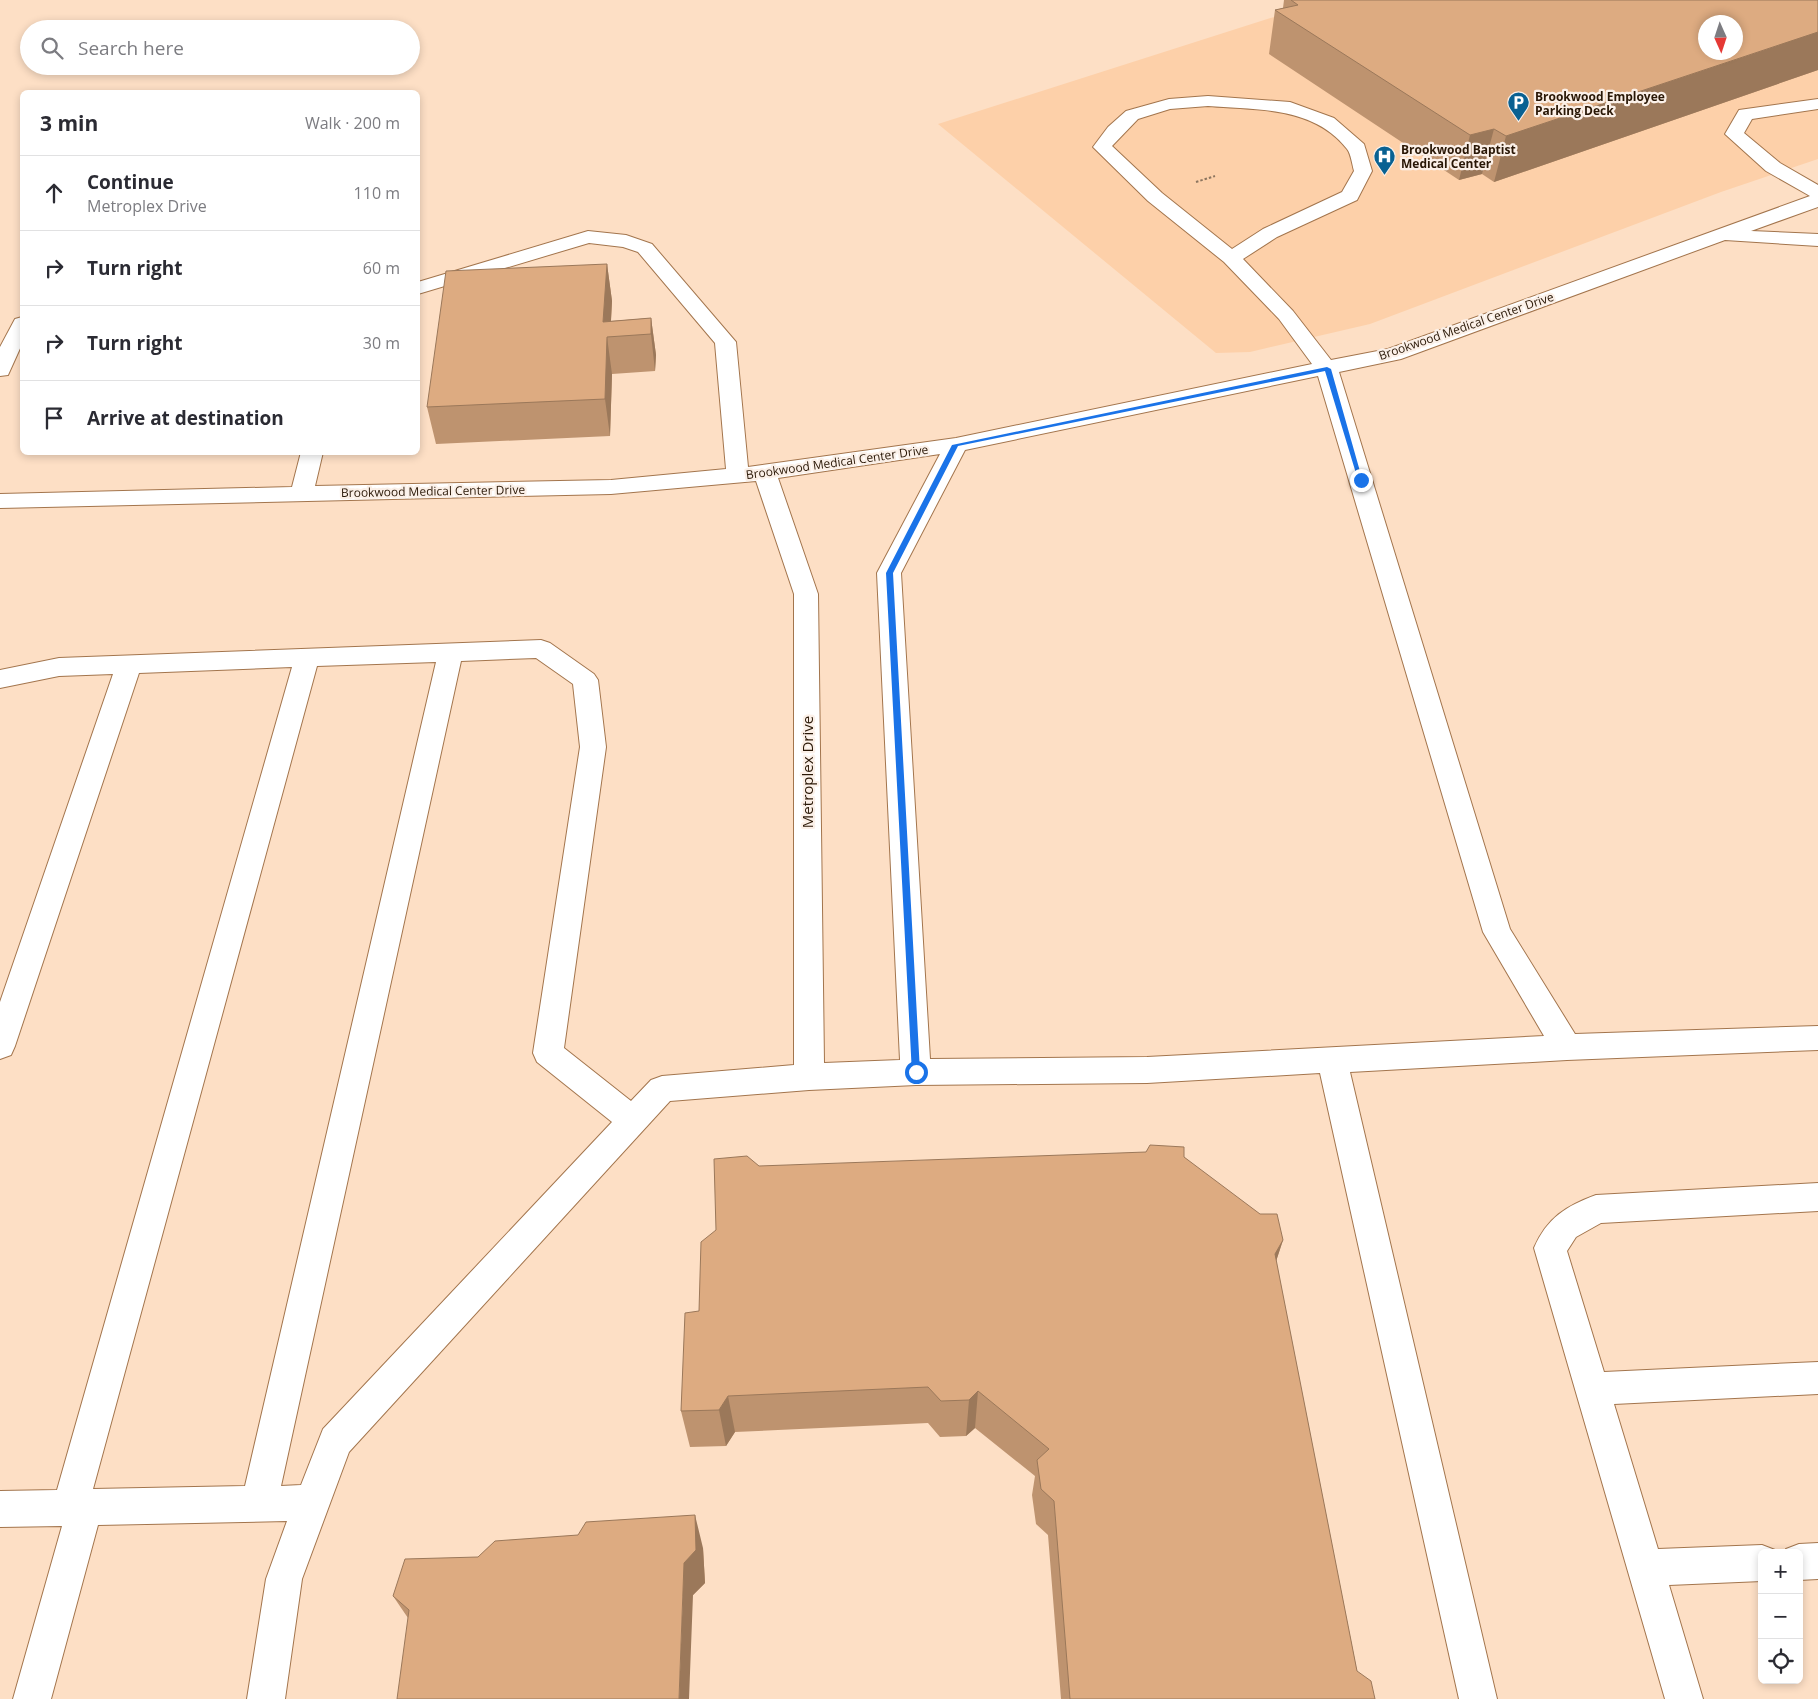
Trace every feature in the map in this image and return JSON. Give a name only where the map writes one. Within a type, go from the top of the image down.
[{"type":"street","points":[[1231,258],[1270,233],[1350,196],[1363,172],[1357,148],[1328,122],[1290,108],[1208,102],[1169,104],[1132,115],[1102,147],[1155,196],[1231,258],[1286,315],[1327,369],[1497,932],[1567,1047]]},
{"type":"street","points":[[1818,104],[1745,114],[1734,134],[1773,167],[1818,193]]},
{"type":"street","name":"Brookwood Medical Center Drive","points":[[0,501],[611,487],[765,473],[956,445],[1393,354],[1818,200]]},
{"type":"street","points":[[1719,236],[1818,240]]},
{"type":"street","points":[[420,287],[588,237],[626,241],[645,248],[725,342],[738,476]]},
{"type":"street","points":[[0,370],[20,327]]},
{"type":"street","points":[[916,1072],[889,573],[956,445]]},
{"type":"street","points":[[302,494],[311,455]]},
{"type":"street","name":"Metroplex Drive","points":[[765,473],[806,594],[809,1076]]},
{"type":"street","points":[[0,679],[59,667],[542,649],[585,680],[593,747],[548,1054],[633,1121]]},
{"type":"street","points":[[259,1504],[450,653]]},
{"type":"street","points":[[32,1699],[77,1507],[307,658]]},
{"type":"street","points":[[0,1046],[129,664]]},
{"type":"street","points":[[266,1699],[284,1579],[335,1441],[662,1089],[809,1076],[916,1072],[1147,1070],[1567,1047],[1818,1038]]},
{"type":"street","points":[[1332,1060],[1478,1699]]},
{"type":"street","points":[[1684,1699],[1550,1248],[1565,1227],[1596,1209],[1818,1197]]},
{"type":"street","points":[[1593,1389],[1818,1378]]},
{"type":"street","points":[[0,1509],[313,1503]]},
{"type":"street","points":[[1803,1562],[1818,1561]]},
{"type":"street","points":[[1646,1568],[1758,1564]]},
{"type":"shaded area","name":"Brookwood Baptist Medical Center","points":[[1327,0],[1818,0],[1818,159],[1721,192],[1370,324],[1250,352],[1216,353],[938,124]]},
{"type":"building","name":"Brookwood Employee Parking Deck","points":[[1291,0],[1818,0],[1818,32],[1743,57],[1743,15],[1698,15],[1698,60],[1734,60],[1506,136],[1494,129],[1470,135],[1275,10],[1298,5]]},
{"type":"building","points":[[607,264],[603,322],[651,318],[651,334],[607,337],[605,399],[427,407],[446,271]]},
{"type":"building","points":[[1150,1145],[1184,1147],[1184,1157],[1260,1214],[1277,1214],[1283,1240],[1275,1254],[1357,1671],[1371,1681],[1375,1699],[1070,1699],[1054,1501],[1041,1489],[1037,1460],[1049,1449],[978,1391],[969,1400],[941,1401],[928,1387],[728,1396],[719,1410],[681,1411],[685,1313],[699,1311],[701,1242],[716,1230],[714,1159],[747,1156],[759,1166],[1146,1152]]},
{"type":"building","points":[[695,1515],[696,1550],[684,1563],[679,1699],[397,1699],[409,1610],[393,1596],[405,1559],[478,1557],[495,1541],[578,1535],[586,1522]]},
{"type":"place","name":"Brookwood Employee Parking Deck","points":[[1519,122]]},
{"type":"place","name":"Brookwood Baptist Medical Center","points":[[1385,175]]},
{"type":"route","points":[[916,1072],[889,573],[956,445],[1327,369],[1361,480]]}]
